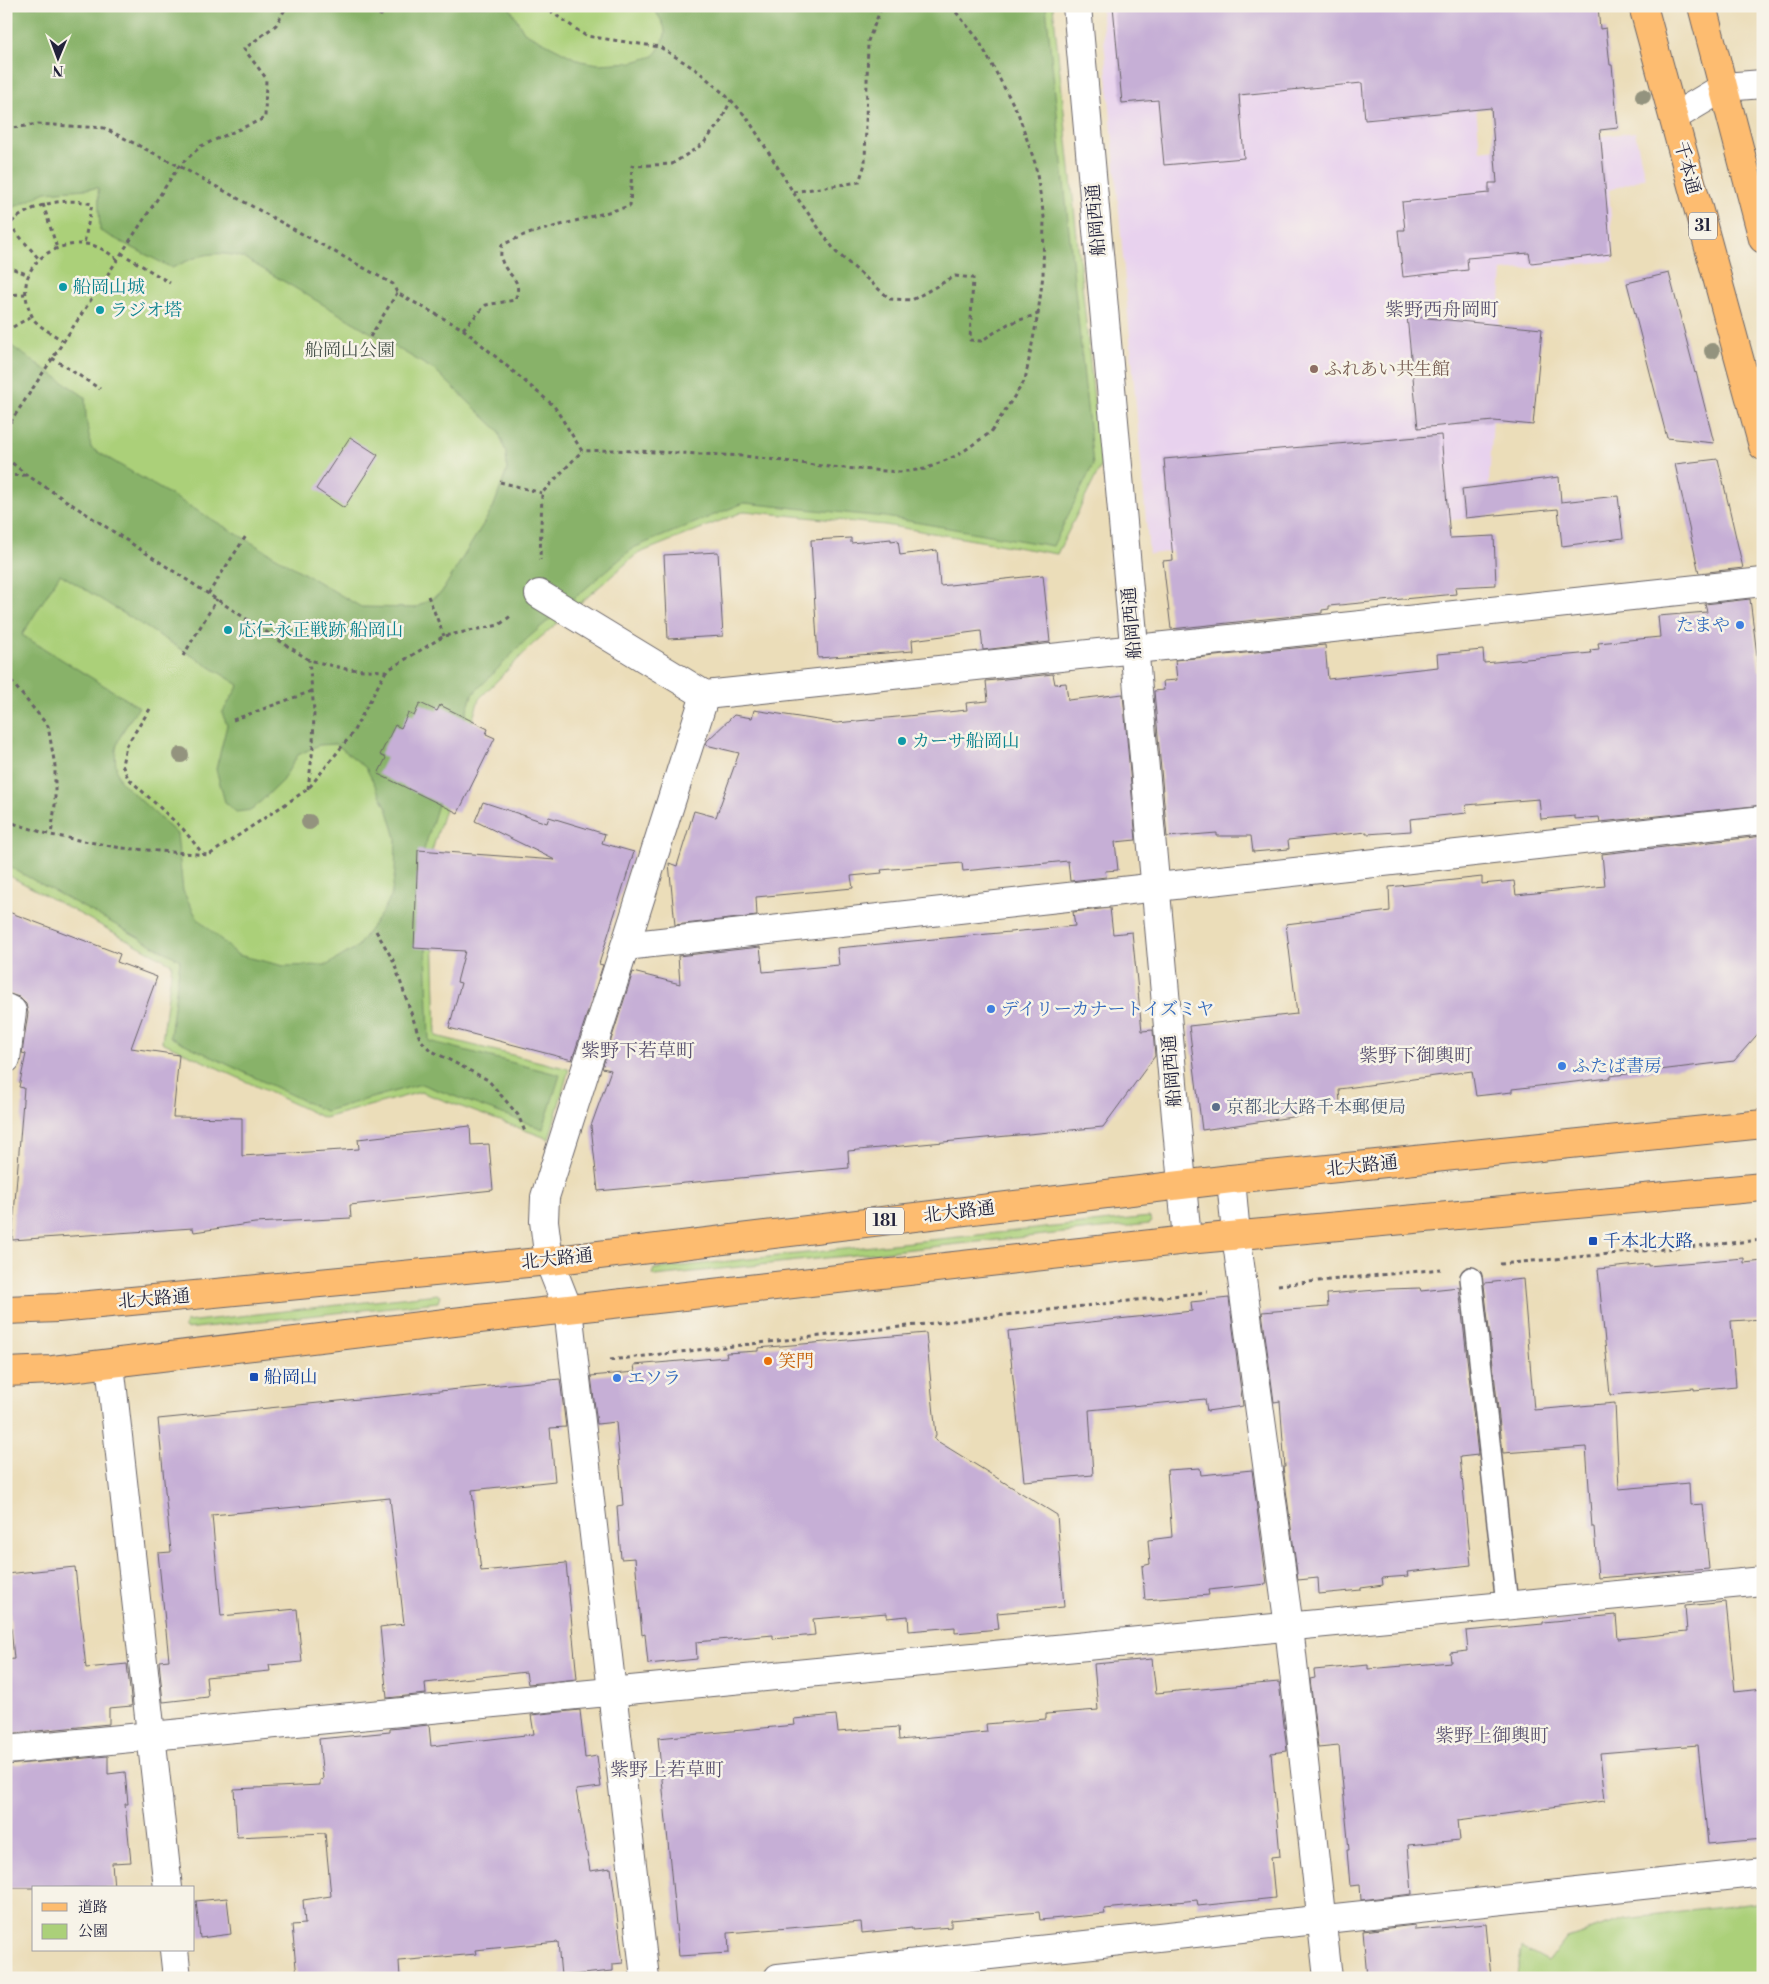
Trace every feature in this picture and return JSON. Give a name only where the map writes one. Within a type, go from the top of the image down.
[{"type":"main road","name":"千本通","points":[[1643,6],[1763,446]]},
{"type":"main road","points":[[1702,6],[1763,239]]},
{"type":"main road","name":"北大路通","points":[[6,1310],[68,1307],[549,1261],[1231,1179],[1763,1124]]},
{"type":"main road","points":[[6,1372],[53,1370],[110,1364],[568,1309],[1187,1240],[1763,1188]]},
{"type":"street","name":"船岡西通","points":[[1077,6],[1187,1240]]},
{"type":"street","points":[[1674,117],[1724,87],[1763,84]]},
{"type":"street","points":[[539,594],[705,695],[1763,582]]},
{"type":"street","points":[[646,1978],[568,1309],[549,1261],[544,1221],[544,1197],[705,695]]},
{"type":"street","points":[[625,946],[1763,820]]},
{"type":"street","points":[[6,1008],[12,1011],[6,1059]]},
{"type":"street","points":[[1231,1179],[1236,1235],[1289,1627],[1328,1978]]},
{"type":"street","points":[[110,1364],[168,1886]]},
{"type":"street","points":[[6,1750],[1763,1581]]},
{"type":"street","points":[[778,1978],[937,1969],[1321,1918],[1763,1872]]},
{"type":"street","points":[[174,1952],[177,1978]]},
{"type":"lane","points":[[1471,1278],[1507,1605]]},
{"type":"path","points":[[6,429],[179,166],[201,146],[265,118],[266,78],[244,49],[276,25],[287,6]]},
{"type":"path","points":[[356,6],[381,15],[392,6]]},
{"type":"path","points":[[543,6],[586,36],[660,47],[698,71],[731,100],[748,119],[793,192],[836,252],[890,299],[912,300],[956,276],[974,278],[970,340],[981,341],[1008,324],[1038,314]]},
{"type":"path","points":[[793,192],[859,182],[865,164],[868,41],[882,6]]},
{"type":"path","points":[[6,821],[51,835],[122,848],[209,855],[308,789],[352,734],[386,671],[444,636],[499,625],[539,594],[542,493],[582,450],[745,456],[830,467],[900,472],[924,469],[958,455],[991,432],[1025,380],[1038,314],[1043,275],[1044,217],[1034,163],[1018,114],[978,39],[951,6]]},
{"type":"path","points":[[463,329],[486,305],[515,300],[517,280],[501,260],[502,245],[524,236],[630,206],[632,166],[672,164],[703,144],[721,121],[731,100]]},
{"type":"path","points":[[6,128],[38,124],[104,128],[179,166],[393,284],[397,293],[463,329],[554,406],[582,450]]},
{"type":"path","points":[[39,259],[8,226],[12,221],[43,204],[79,200],[92,204],[84,244]]},
{"type":"path","points":[[43,204],[57,248]]},
{"type":"path","points":[[64,341],[49,332],[35,321],[32,316],[25,294],[30,270],[39,259],[57,248],[84,244],[103,249],[118,260]]},
{"type":"path","points":[[121,253],[170,283]]},
{"type":"path","points":[[6,266],[28,275]]},
{"type":"path","points":[[370,337],[397,293]]},
{"type":"path","points":[[6,295],[25,294]]},
{"type":"path","points":[[6,331],[32,316]]},
{"type":"path","points":[[52,358],[100,390]]},
{"type":"path","points":[[6,458],[27,475],[309,660],[346,669],[386,671]]},
{"type":"path","points":[[6,476],[27,475]]},
{"type":"path","points":[[500,482],[542,493]]},
{"type":"path","points":[[208,594],[246,536]]},
{"type":"path","points":[[428,596],[444,636]]},
{"type":"path","points":[[183,656],[218,599]]},
{"type":"path","points":[[308,789],[313,748],[314,710],[309,660]]},
{"type":"path","points":[[6,675],[48,726],[55,766],[55,805],[51,835]]},
{"type":"path","points":[[233,720],[312,691]]},
{"type":"path","points":[[150,709],[126,746],[122,765],[128,778],[183,829],[204,854]]},
{"type":"path","points":[[376,931],[394,960],[420,1039],[430,1050],[488,1080],[518,1115],[527,1136]]},
{"type":"path","points":[[1494,1264],[1763,1240]]},
{"type":"path","points":[[604,1361],[1244,1288],[1445,1269]]},
{"type":"shaded area","name":"ふれあい共生館","points":[[1101,6],[1467,6],[1480,151],[1635,132],[1645,178],[1609,190],[1614,261],[1502,271],[1487,516],[1149,554]]},
{"type":"green space","name":"船岡山公園","points":[[6,6],[1053,6],[1101,466],[1057,554],[885,525],[745,511],[637,554],[533,644],[479,699],[431,854],[436,1036],[569,1069],[549,1139],[421,1092],[324,1118],[162,1042],[172,964],[6,874]]},
{"type":"green space","name":"船岡山公園","points":[[6,6],[509,6],[524,32],[580,61],[599,64],[633,62],[654,56],[663,41],[665,31],[652,6],[1046,6],[1093,465],[1053,546],[885,517],[744,503],[633,548],[528,638],[472,695],[423,853],[429,1041],[560,1075],[543,1129],[421,1084],[325,1111],[170,1037],[180,960],[6,865],[6,346],[10,345],[85,397],[91,448],[361,607],[415,608],[441,593],[493,508],[507,470],[506,453],[498,430],[436,371],[244,258],[224,254],[207,255],[172,268],[100,231],[98,188],[46,192],[6,211]],"holes":[[[60,574],[239,685],[222,713],[227,725],[216,769],[225,802],[236,812],[252,810],[282,781],[298,755],[319,745],[336,744],[366,768],[387,808],[396,838],[395,872],[391,897],[357,947],[327,965],[284,966],[238,955],[197,918],[183,891],[177,834],[120,781],[115,759],[118,741],[139,707],[22,635]]]},
{"type":"green space","points":[[1149,1217],[1152,1222],[1149,1224],[655,1276],[652,1274],[654,1269]]},
{"type":"green space","points":[[437,1294],[440,1296],[438,1302],[186,1329],[184,1327],[186,1322]]},
{"type":"green space","points":[[1763,1902],[1763,1978],[1516,1978],[1522,1948],[1548,1962],[1567,1938],[1625,1919]]},
{"type":"building","points":[[1113,6],[1598,6],[1600,29],[1606,28],[1610,65],[1612,65],[1618,128],[1600,130],[1611,254],[1531,263],[1529,253],[1467,258],[1468,270],[1403,277],[1398,230],[1405,230],[1402,202],[1489,193],[1489,183],[1497,183],[1491,108],[1365,120],[1362,83],[1239,95],[1244,158],[1164,165],[1158,100],[1122,103]]},
{"type":"building","points":[[1669,273],[1714,443],[1667,438],[1627,283]]},
{"type":"building","points":[[1407,316],[1542,329],[1533,425],[1494,421],[1418,428]]},
{"type":"building","points":[[1441,435],[1450,538],[1494,536],[1496,585],[1455,587],[1456,594],[1329,606],[1329,609],[1322,610],[1322,613],[1171,629],[1163,561],[1173,560],[1164,459]]},
{"type":"building","points":[[350,437],[378,455],[344,508],[316,489]]},
{"type":"building","points":[[1718,459],[1743,568],[1699,573],[1675,464]]},
{"type":"building","points":[[1559,477],[1561,502],[1618,496],[1623,538],[1562,546],[1558,509],[1465,518],[1462,489]]},
{"type":"building","points":[[851,538],[851,543],[898,540],[900,555],[937,550],[940,586],[1043,575],[1050,642],[983,650],[981,631],[912,640],[913,651],[818,658],[811,540]]},
{"type":"building","points":[[718,552],[723,636],[668,639],[664,555]]},
{"type":"building","points":[[1750,599],[1759,671],[1763,670],[1763,805],[1600,822],[1599,817],[1575,819],[1575,816],[1541,819],[1539,799],[1466,805],[1467,813],[1410,819],[1411,831],[1367,834],[1367,832],[1288,840],[1289,849],[1253,852],[1251,836],[1217,836],[1217,833],[1167,837],[1154,691],[1164,690],[1163,681],[1177,680],[1175,660],[1325,645],[1328,679],[1438,667],[1437,654],[1483,650],[1484,663],[1591,653],[1590,650],[1599,649],[1598,643],[1660,637],[1658,616],[1707,612],[1705,604]]},
{"type":"building","points":[[1053,674],[1055,684],[1066,683],[1068,700],[1123,694],[1136,840],[1115,842],[1118,870],[1105,871],[1106,877],[1070,881],[1068,861],[963,871],[962,863],[881,870],[882,873],[851,876],[853,888],[756,897],[757,916],[675,925],[669,863],[677,866],[694,811],[716,817],[739,753],[706,745],[707,741],[734,715],[752,718],[754,710],[837,723],[967,710],[966,703],[988,701],[986,681]]},
{"type":"building","points":[[420,703],[437,711],[440,705],[488,729],[486,734],[495,738],[458,813],[378,774],[386,758],[380,755],[395,725],[401,728],[408,713],[414,716]]},
{"type":"building","points":[[483,802],[547,823],[549,817],[605,834],[602,843],[634,852],[599,964],[603,965],[572,1060],[449,1028],[461,983],[457,982],[465,951],[414,948],[418,850],[555,860],[475,821]]},
{"type":"building","points":[[1763,836],[1763,1028],[1734,1061],[1512,1089],[1512,1092],[1476,1096],[1472,1071],[1339,1089],[1340,1103],[1305,1107],[1306,1115],[1202,1130],[1189,1026],[1297,1014],[1286,924],[1390,911],[1389,887],[1482,877],[1482,884],[1514,881],[1516,895],[1605,886],[1602,854]]},
{"type":"building","points":[[1110,908],[1113,934],[1132,932],[1142,1031],[1153,1030],[1155,1056],[1103,1127],[848,1151],[849,1168],[598,1191],[591,1126],[611,1070],[602,1068],[633,972],[680,984],[678,956],[760,947],[763,972],[839,965],[837,948],[1075,926],[1073,912]]},
{"type":"building","points":[[6,911],[120,954],[117,962],[157,977],[131,1048],[179,1055],[173,1117],[242,1118],[242,1156],[359,1149],[358,1139],[470,1126],[471,1145],[489,1144],[493,1190],[350,1205],[351,1218],[255,1223],[194,1232],[193,1228],[12,1240],[24,1088],[19,1087],[26,1054],[22,1053],[28,1013],[26,1004],[19,997],[6,993]]},
{"type":"building","points":[[1744,1258],[1744,1263],[1763,1261],[1763,1319],[1731,1321],[1736,1386],[1610,1395],[1598,1269]]},
{"type":"building","points":[[1523,1279],[1534,1410],[1615,1403],[1619,1489],[1689,1483],[1690,1505],[1703,1504],[1709,1569],[1598,1578],[1586,1447],[1503,1453],[1484,1285],[1485,1283]]},
{"type":"building","points":[[1459,1287],[1478,1455],[1460,1457],[1471,1565],[1407,1572],[1408,1576],[1382,1578],[1383,1585],[1361,1588],[1361,1590],[1319,1594],[1318,1578],[1298,1580],[1283,1467],[1285,1467],[1280,1401],[1274,1402],[1262,1312],[1328,1307],[1327,1294],[1420,1288],[1421,1291]]},
{"type":"building","points":[[1229,1298],[1243,1406],[1207,1411],[1205,1399],[1089,1410],[1093,1475],[1024,1481],[1008,1331],[1192,1311],[1191,1302]]},
{"type":"building","points":[[926,1333],[936,1435],[934,1439],[1057,1515],[1064,1607],[997,1613],[999,1629],[955,1633],[955,1627],[909,1631],[908,1616],[887,1618],[887,1613],[813,1619],[815,1635],[773,1639],[773,1635],[696,1642],[697,1659],[648,1664],[645,1634],[642,1635],[635,1558],[621,1559],[617,1506],[623,1505],[616,1422],[597,1424],[591,1376],[635,1372],[634,1365],[727,1357],[726,1353],[758,1351],[758,1348]]},
{"type":"building","points":[[560,1379],[566,1427],[550,1428],[555,1481],[472,1490],[481,1571],[566,1563],[577,1679],[528,1684],[526,1672],[425,1683],[426,1694],[387,1698],[380,1627],[404,1624],[390,1498],[212,1515],[221,1616],[297,1609],[302,1662],[269,1665],[270,1671],[206,1677],[208,1697],[163,1702],[159,1661],[169,1660],[158,1553],[171,1552],[158,1419]]},
{"type":"building","points":[[1200,1468],[1201,1475],[1252,1470],[1267,1584],[1208,1590],[1209,1595],[1145,1600],[1142,1566],[1150,1564],[1148,1540],[1172,1537],[1167,1470]]},
{"type":"building","points":[[75,1567],[86,1668],[127,1664],[132,1706],[109,1708],[109,1724],[6,1734],[6,1660],[14,1659],[6,1574]]},
{"type":"building","points":[[1726,1602],[1735,1692],[1763,1689],[1763,1839],[1708,1844],[1698,1745],[1600,1753],[1605,1801],[1458,1820],[1460,1840],[1408,1845],[1412,1894],[1361,1900],[1360,1885],[1350,1886],[1347,1850],[1349,1850],[1339,1746],[1318,1748],[1310,1679],[1315,1678],[1314,1670],[1368,1665],[1368,1669],[1451,1662],[1450,1653],[1468,1651],[1466,1631],[1543,1624],[1543,1622],[1616,1615],[1618,1639],[1687,1632],[1685,1606]]},
{"type":"building","points":[[1152,1659],[1156,1693],[1279,1682],[1287,1751],[1271,1753],[1280,1856],[1271,1857],[1275,1898],[1198,1906],[1197,1900],[1104,1909],[1105,1914],[1040,1920],[1039,1912],[951,1920],[951,1927],[912,1930],[912,1928],[862,1933],[861,1922],[728,1933],[729,1953],[679,1956],[658,1738],[795,1725],[794,1719],[836,1715],[838,1732],[898,1727],[899,1740],[987,1732],[986,1724],[1046,1719],[1046,1714],[1098,1710],[1094,1664]]},
{"type":"building","points":[[580,1710],[585,1758],[597,1756],[601,1787],[576,1790],[590,1871],[611,1868],[623,1963],[613,1964],[613,1971],[561,1976],[558,1942],[475,1950],[476,1954],[399,1961],[400,1978],[297,1978],[292,1925],[305,1924],[303,1900],[331,1896],[325,1833],[237,1837],[234,1789],[320,1785],[320,1780],[323,1779],[319,1739],[390,1732],[390,1729],[429,1725],[431,1746],[534,1734],[531,1715]]},
{"type":"building","points":[[108,1756],[108,1774],[125,1772],[128,1804],[125,1804],[131,1862],[112,1863],[114,1886],[32,1886],[32,1888],[6,1888],[6,1765]]},
{"type":"building","points":[[227,1898],[231,1934],[200,1938],[196,1901]]},
{"type":"building","points":[[1486,1924],[1491,1978],[1367,1978],[1363,1931],[1415,1925],[1415,1930]]},
{"type":"place","name":"船岡山城","points":[[63,287]]},
{"type":"place","name":"ラジオ塔","points":[[100,310]]},
{"type":"place","name":"ふれあい共生館","points":[[1314,369]]},
{"type":"place","name":"たまや","points":[[1740,625]]},
{"type":"place","name":"応仁永正戦跡 船岡山","points":[[228,630]]},
{"type":"place","name":"カーサ船岡山","points":[[902,741]]},
{"type":"place","name":"デイリーカナートイズミヤ","points":[[991,1009]]},
{"type":"place","name":"ふたば書房","points":[[1562,1066]]},
{"type":"place","name":"京都北大路千本郵便局","points":[[1216,1107]]},
{"type":"place","name":"千本北大路","points":[[1593,1241]]},
{"type":"place","name":"笑門","points":[[768,1361]]},
{"type":"place","name":"船岡山","points":[[254,1377]]},
{"type":"place","name":"エソラ","points":[[617,1378]]},
{"type":"district","name":"紫野西舟岡町","points":[[1442,310]]},
{"type":"district","name":"紫野下若草町","points":[[638,1051]]},
{"type":"district","name":"紫野下御輿町","points":[[1416,1056]]},
{"type":"district","name":"紫野上御輿町","points":[[1492,1736]]},
{"type":"district","name":"紫野上若草町","points":[[667,1770]]}]
